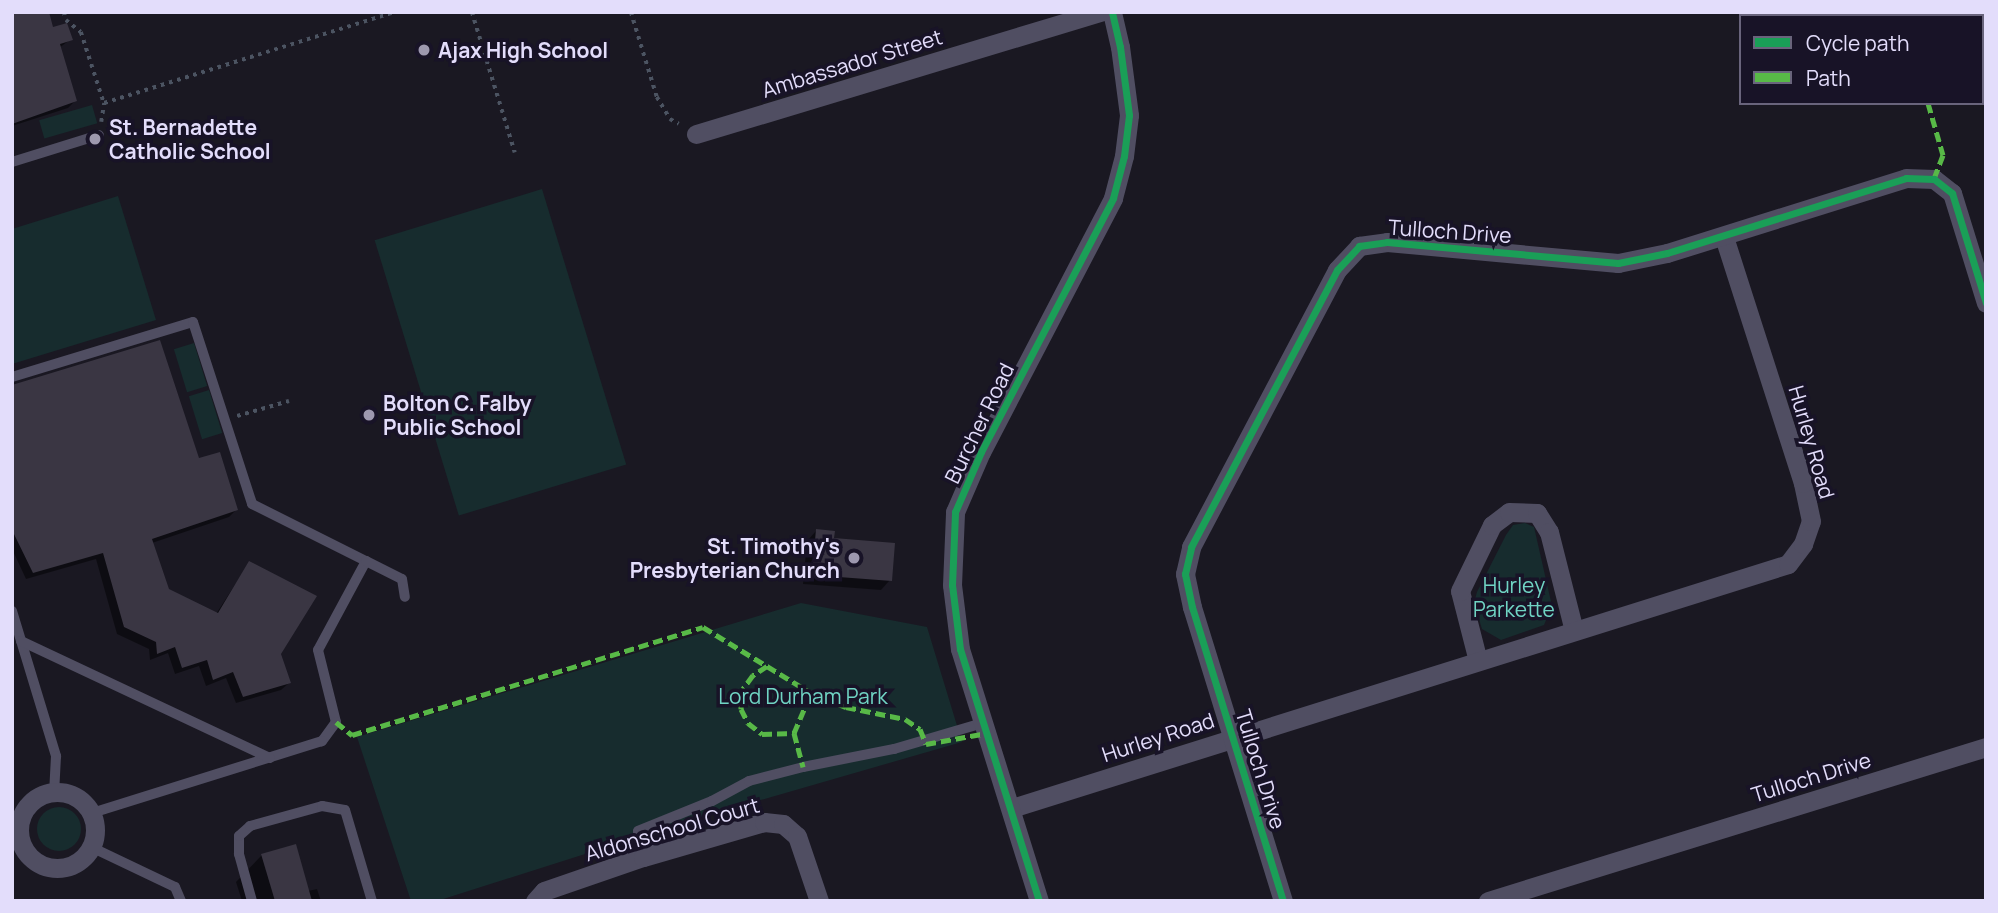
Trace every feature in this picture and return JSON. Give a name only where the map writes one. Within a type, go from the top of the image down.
[{"type":"street","name":"Ambassador Street","points":[[696,134],[1101,12]]},
{"type":"street","name":"Burcher Road","points":[[1039,901],[960,649],[952,585],[955,512],[981,452],[1113,198],[1124,156],[1129,115],[1121,47],[1112,12]]},
{"type":"street","name":"Tulloch Drive","points":[[1283,901],[1192,607],[1185,574],[1191,547],[1337,270],[1359,246],[1387,242],[1618,264],[1724,236],[1906,178],[1934,179],[1952,193],[1986,303]]},
{"type":"street","name":"Hurley Road","points":[[1012,808],[1788,564],[1803,544],[1811,521],[1802,483],[1724,236]]},
{"type":"street","points":[[1478,661],[1460,592],[1492,525],[1509,512],[1537,513],[1549,533],[1574,631]]},
{"type":"street","name":"Tulloch Drive","points":[[1488,901],[1986,747]]},
{"type":"street","points":[[54,791],[77,796],[92,813],[96,834],[91,847],[79,861],[55,868],[31,858],[17,846],[16,820],[31,801],[54,791]]},
{"type":"street","name":"Aldonschool Court","points":[[535,901],[544,891],[643,857],[764,822],[783,824],[797,836],[818,901]]},
{"type":"lane","points":[[12,162],[99,135]]},
{"type":"lane","points":[[12,377],[193,322],[253,504],[402,579],[405,597]]},
{"type":"lane","points":[[92,813],[322,741],[336,722],[318,650],[366,561]]},
{"type":"lane","points":[[12,611],[56,756],[54,791]]},
{"type":"lane","points":[[21,641],[270,758]]},
{"type":"lane","points":[[643,857],[638,831],[712,801],[749,781],[894,749],[984,723]]},
{"type":"lane","points":[[252,901],[239,854],[239,836],[250,826],[322,806],[345,810],[372,901]]},
{"type":"lane","points":[[91,847],[175,887],[181,901]]},
{"type":"path","points":[[64,12],[66,20],[81,32],[104,103],[99,135]]},
{"type":"path","points":[[104,103],[394,12]]},
{"type":"path","points":[[472,12],[515,153]]},
{"type":"path","points":[[631,12],[657,97],[670,119],[696,134]]},
{"type":"path","points":[[225,420],[289,401]]},
{"type":"green space","points":[[92,105],[97,123],[44,138],[39,120]]},
{"type":"green space","points":[[542,189],[626,464],[459,516],[375,240]]},
{"type":"green space","points":[[118,196],[156,320],[12,364],[12,229]]},
{"type":"green space","points":[[194,343],[207,386],[187,392],[174,349]]},
{"type":"green space","points":[[209,390],[222,433],[202,439],[189,396]]},
{"type":"green space","name":"Hurley Parkette","points":[[1525,523],[1534,527],[1552,606],[1544,625],[1501,640],[1482,629],[1474,603],[1506,535],[1513,525]]},
{"type":"green space","name":"Lord Durham Park","points":[[801,603],[927,627],[962,742],[695,819],[437,901],[411,901],[357,737]]},
{"type":"green space","points":[[59,807],[68,808],[75,813],[80,820],[80,838],[75,845],[68,850],[59,851],[50,850],[43,845],[38,838],[37,829],[38,820],[43,813],[50,808]]},
{"type":"building","points":[[12,12],[49,12],[53,27],[67,23],[73,40],[60,44],[77,101],[12,124]]},
{"type":"building","points":[[160,340],[199,458],[220,452],[238,510],[152,539],[169,589],[218,613],[249,561],[317,596],[281,654],[291,683],[243,697],[233,672],[213,680],[207,660],[182,668],[175,647],[157,654],[156,642],[124,627],[103,553],[33,573],[12,530],[12,385]]},
{"type":"building","name":"St. Timothy's Presbyterian Church","points":[[816,529],[835,531],[834,538],[895,543],[892,581],[812,575]]},
{"type":"building","points":[[296,844],[312,901],[275,901],[261,854]]},
{"type":"marked path","points":[[1929,105],[1943,155],[1934,179]]},
{"type":"marked path","points":[[336,722],[352,735],[703,627],[811,693],[846,707],[905,719],[920,729],[926,744],[987,733]]},
{"type":"marked path","points":[[767,666],[753,675],[743,689],[741,709],[748,723],[762,734],[794,733],[811,693]]},
{"type":"marked path","points":[[794,733],[803,767]]},
{"type":"cycle path","points":[[1039,901],[960,649],[952,585],[955,512],[981,452],[1113,198],[1124,156],[1129,115],[1120,47],[1112,12]]},
{"type":"cycle path","points":[[1283,901],[1192,607],[1185,574],[1191,547],[1337,270],[1359,246],[1387,242],[1618,263],[1667,253],[1906,178],[1934,179],[1952,193],[1986,303]]},
{"type":"place","name":"Ajax High School","points":[[424,50]]},
{"type":"place","name":"St. Bernadette Catholic School","points":[[95,139]]},
{"type":"place","name":"Bolton C. Falby Public School","points":[[369,415]]},
{"type":"place","name":"St. Timothy's Presbyterian Church","points":[[854,558]]}]
